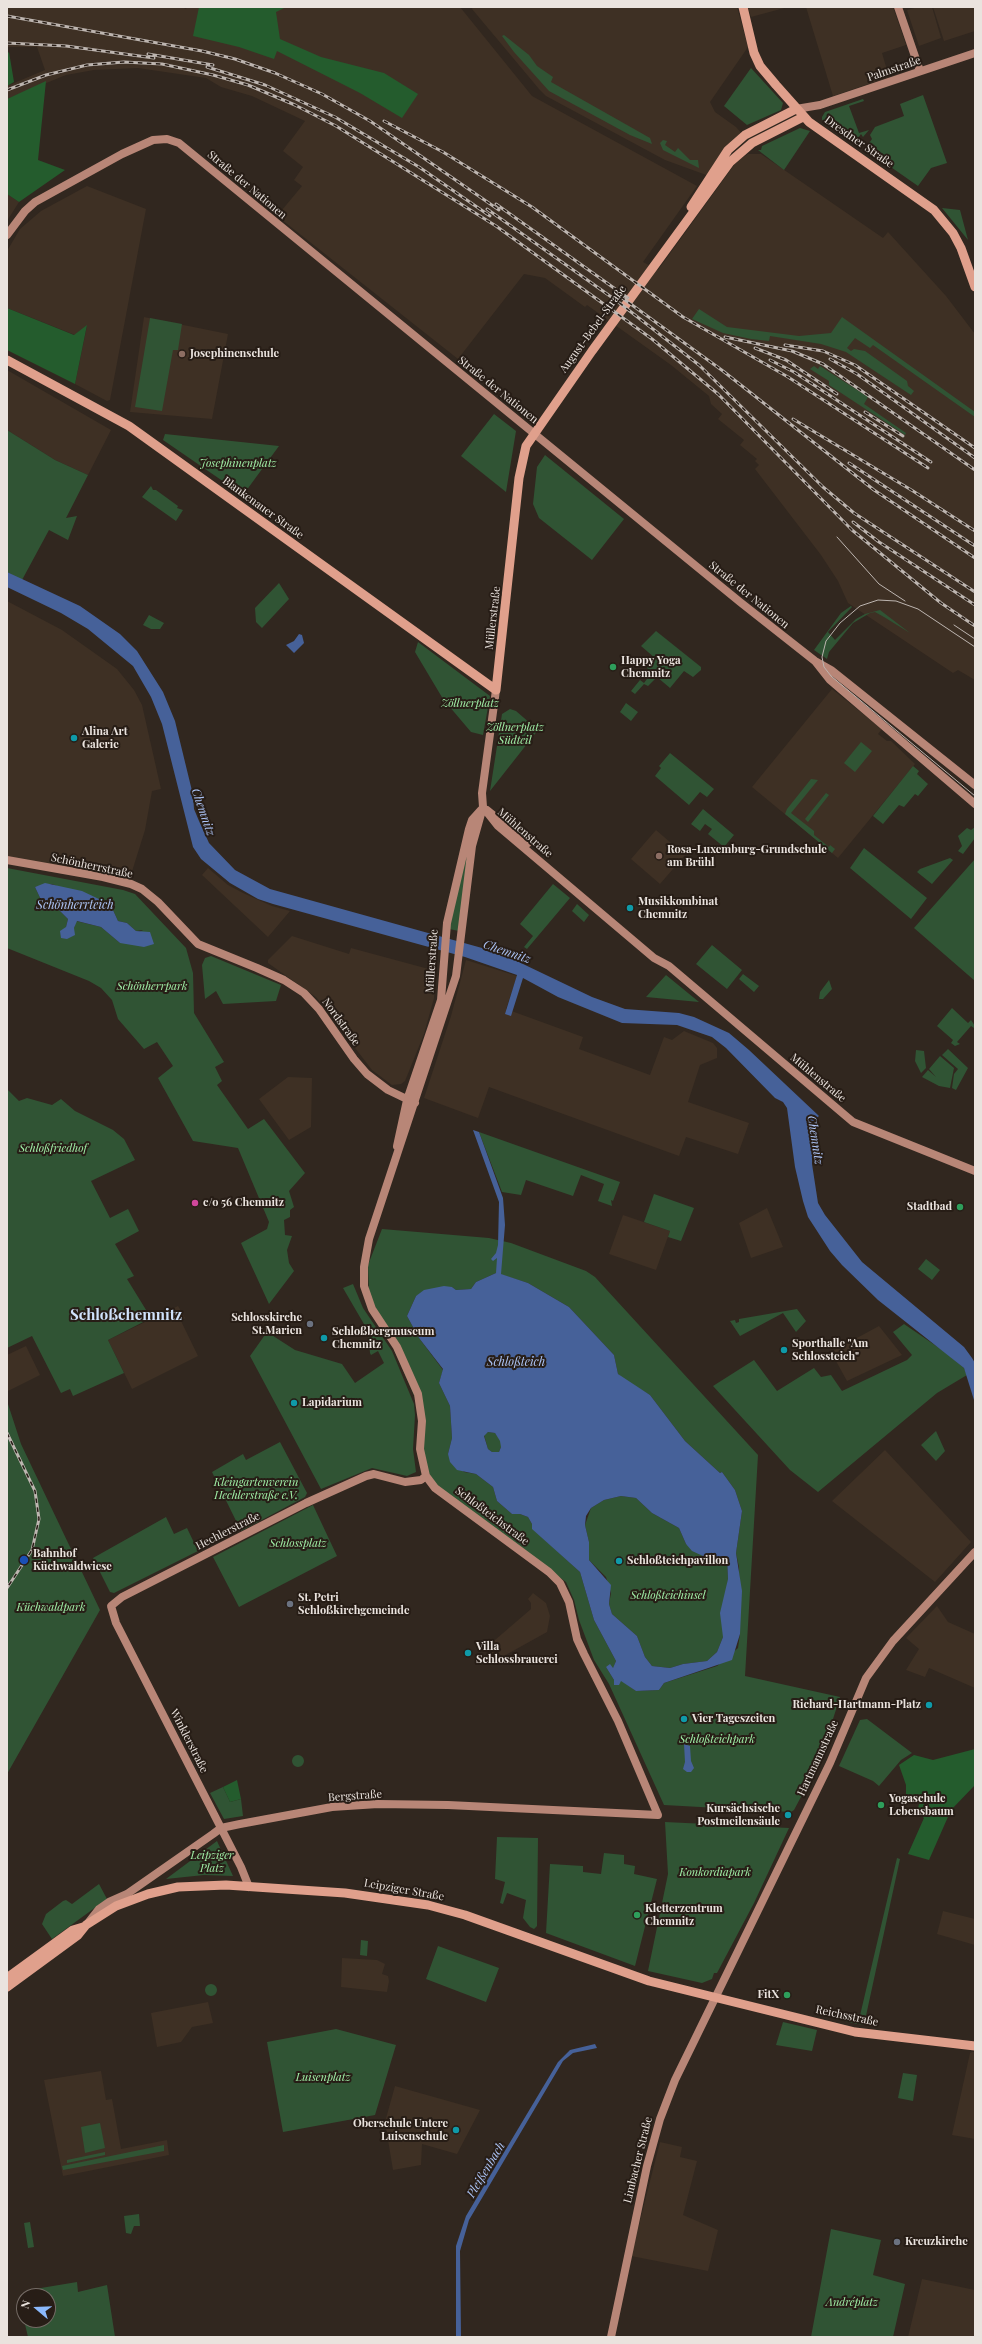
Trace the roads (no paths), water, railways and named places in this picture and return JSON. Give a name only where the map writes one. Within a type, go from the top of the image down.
[{"type":"main road","name":"Dresdner Straße","points":[[743,7],[754,53],[760,66],[803,117],[934,210],[957,240],[975,286]]},
{"type":"main road","points":[[898,7],[920,72]]},
{"type":"main road","name":"Palmstraße","points":[[820,105],[975,53]]},
{"type":"main road","name":"August-Bebel-Straße","points":[[673,240],[708,178],[728,150],[745,135],[796,109],[820,105]]},
{"type":"main road","name":"August-Bebel-Straße","points":[[534,434],[736,155],[752,143],[803,117],[820,105]]},
{"type":"main road","name":"Straße der Nationen","points":[[7,234],[25,211],[35,202],[139,145],[153,140],[167,139],[180,143],[534,434],[815,661],[831,670],[975,785]]},
{"type":"main road","name":"Blankenauer Straße","points":[[7,360],[129,426],[496,690]]},
{"type":"main road","name":"Müllerstraße","points":[[375,1221],[451,994],[459,957],[472,846],[483,808],[482,793],[496,690],[521,465],[526,446],[534,434]]},
{"type":"main road","name":"Straße der Nationen","points":[[815,661],[830,680],[975,804]]},
{"type":"main road","name":"Müllerstraße","points":[[394,1164],[401,1119],[441,1000],[445,936],[469,829],[472,820],[483,808]]},
{"type":"main road","name":"Mühlenstraße","points":[[483,808],[498,826],[660,962],[668,965],[853,1122],[975,1171]]},
{"type":"main road","name":"Schönherrstraße","points":[[7,860],[131,884],[158,902],[198,944]]},
{"type":"main road","name":"Nordstraße","points":[[198,944],[263,971],[304,993],[319,1009],[354,1059],[367,1074],[378,1083],[415,1104]]},
{"type":"main road","name":"Schloßteichstraße","points":[[375,1221],[365,1260],[364,1286],[372,1309],[397,1347],[418,1394],[422,1421],[421,1456],[426,1476],[435,1488],[549,1572],[560,1583],[569,1602],[578,1639],[584,1654],[618,1721],[658,1815]]},
{"type":"main road","name":"Hechlerstraße","points":[[112,1606],[122,1597],[306,1504],[366,1476],[374,1474],[404,1482],[421,1480],[426,1476]]},
{"type":"main road","name":"Hartmannstraße","points":[[717,1998],[800,1822],[830,1763],[866,1678],[893,1641],[975,1552]]},
{"type":"main road","name":"Winklerstraße","points":[[112,1606],[112,1615],[122,1636],[245,1874],[249,1886]]},
{"type":"main road","name":"Bergstraße","points":[[85,1926],[99,1909],[109,1902],[127,1894],[221,1828],[341,1806],[420,1804],[658,1815]]},
{"type":"main road","name":"Leipziger Straße","points":[[7,1978],[73,1930],[85,1926],[120,1904],[163,1890],[200,1884],[350,1893],[440,1907],[626,1975],[717,1998]]},
{"type":"main road","name":"Leipziger Straße","points":[[7,1987],[78,1936],[85,1926]]},
{"type":"main road","name":"Reichsstraße","points":[[717,1998],[855,2032],[975,2046]]},
{"type":"main road","name":"Limbacher Straße","points":[[611,2337],[638,2205],[660,2119],[675,2080],[717,1998]]},
{"type":"water","points":[[7,572],[80,606],[120,634],[137,651],[163,692],[175,721],[193,795],[194,809],[199,821],[209,843],[235,870],[270,889],[500,953],[592,997],[625,1009],[679,1013],[694,1017],[729,1033],[749,1050],[819,1116],[813,1121],[812,1164],[818,1203],[825,1215],[862,1262],[964,1347],[972,1358],[975,1363],[975,1410],[974,1400],[964,1368],[878,1300],[842,1265],[830,1251],[808,1217],[803,1201],[795,1167],[787,1108],[783,1102],[775,1098],[726,1048],[712,1037],[677,1025],[622,1023],[558,997],[523,978],[511,1016],[505,1014],[517,975],[465,957],[273,904],[258,899],[230,883],[201,859],[193,847],[162,724],[151,697],[133,666],[88,629],[61,613],[7,587]]},
{"type":"water","points":[[299,634],[302,635],[304,643],[294,653],[286,645],[294,641]]},
{"type":"water","name":"Schönherrteich","points":[[45,883],[82,891],[101,900],[104,906],[113,910],[118,921],[127,923],[136,931],[150,932],[154,944],[144,947],[120,943],[101,927],[77,921],[74,928],[75,935],[67,939],[61,938],[60,931],[66,927],[68,919],[57,908],[42,902],[35,887]]},
{"type":"water","name":"Schloßteich","points":[[473,1130],[479,1132],[503,1198],[505,1225],[501,1274],[528,1283],[569,1307],[614,1355],[618,1374],[650,1395],[685,1441],[720,1473],[722,1472],[735,1490],[742,1511],[736,1553],[742,1591],[740,1634],[732,1660],[664,1683],[659,1690],[636,1691],[621,1681],[619,1685],[614,1685],[614,1680],[606,1667],[610,1664],[613,1668],[616,1661],[594,1620],[580,1572],[532,1529],[532,1524],[528,1517],[520,1514],[512,1514],[497,1501],[493,1487],[476,1474],[457,1470],[450,1462],[448,1454],[452,1438],[450,1406],[439,1383],[443,1369],[419,1338],[407,1316],[416,1296],[424,1290],[444,1286],[452,1287],[456,1290],[471,1289],[476,1282],[496,1273],[497,1258],[493,1261],[491,1259],[496,1253],[498,1245],[499,1202]],"holes":[[[488,1432],[495,1433],[500,1441],[501,1447],[499,1452],[492,1452],[488,1449],[484,1436]],[[621,1496],[636,1498],[652,1513],[679,1528],[686,1544],[692,1551],[703,1556],[727,1558],[728,1579],[720,1613],[723,1637],[717,1652],[707,1661],[683,1664],[670,1668],[652,1666],[645,1657],[637,1636],[612,1614],[609,1604],[611,1585],[589,1560],[589,1542],[585,1525],[586,1516],[591,1508],[604,1500]]]},
{"type":"water","points":[[684,1744],[690,1746],[691,1761],[694,1768],[691,1772],[687,1772],[683,1769],[685,1762]]},
{"type":"water","points":[[595,2044],[597,2048],[573,2053],[563,2061],[469,2220],[460,2251],[461,2337],[456,2337],[456,2246],[466,2216],[558,2062],[570,2050]]},
{"type":"tram line","points":[[837,537],[879,584],[905,601]]},
{"type":"tram line","points":[[975,647],[918,609],[896,601],[878,600],[860,606],[840,623],[826,641],[822,657],[824,667],[831,676],[975,796]]},
{"type":"tram line","points":[[954,625],[975,639]]},
{"type":"railway","points":[[7,16],[202,51],[235,59],[275,73],[322,94],[370,121],[499,210]]},
{"type":"railway","points":[[7,43],[66,46],[154,58]]},
{"type":"railway","points":[[148,54],[213,65]]},
{"type":"railway","points":[[7,90],[46,75],[87,65],[124,62],[162,64],[213,75],[248,85],[295,105],[336,126],[496,226],[652,339],[718,394],[852,530],[941,603],[975,626]]},
{"type":"railway","points":[[207,67],[265,85],[335,117],[419,167],[490,216]]},
{"type":"railway","points":[[384,121],[443,152],[532,207],[683,317],[788,377],[928,468]]},
{"type":"railway","points":[[496,204],[628,298]]},
{"type":"railway","points":[[487,209],[617,301],[699,365],[823,487],[854,513],[975,592]]},
{"type":"railway","points":[[621,297],[723,371],[874,490],[975,558]]},
{"type":"railway","points":[[725,337],[792,351],[823,364],[975,470]]},
{"type":"railway","points":[[785,345],[823,351],[855,365],[975,448]]},
{"type":"railway","points":[[755,348],[786,360],[837,394]]},
{"type":"railway","points":[[830,359],[857,374],[975,458]]},
{"type":"railway","points":[[770,360],[794,372],[931,462]]},
{"type":"railway","points":[[865,412],[903,436]]},
{"type":"railway","points":[[793,419],[913,491],[975,531]]},
{"type":"railway","points":[[849,463],[975,546]]},
{"type":"railway","points":[[853,522],[879,542],[975,605]]},
{"type":"railway","points":[[7,1433],[35,1491],[39,1519],[32,1550],[7,1588]]},
{"type":"place","name":"Josephinenschule","points":[[182,354]]},
{"type":"place","name":"Happy Yoga Chemnitz","points":[[613,667]]},
{"type":"place","name":"Alina Art Galerie","points":[[74,738]]},
{"type":"place","name":"Rosa-Luxemburg-Grundschule am Brühl","points":[[659,856]]},
{"type":"place","name":"Musikkombinat Chemnitz","points":[[630,908]]},
{"type":"place","name":"c/o 56 Chemnitz","points":[[195,1203]]},
{"type":"place","name":"Stadtbad","points":[[960,1207]]},
{"type":"place","name":"Schlosskirche St.Marien","points":[[310,1324]]},
{"type":"place","name":"Schloßbergmuseum Chemnitz","points":[[324,1338]]},
{"type":"place","name":"Sporthalle \"Am Schlossteich\"","points":[[784,1350]]},
{"type":"place","name":"Lapidarium","points":[[294,1403]]},
{"type":"place","name":"Bahnhof Küchwaldwiese","points":[[24,1560]]},
{"type":"place","name":"Schloßteichpavillon","points":[[619,1561]]},
{"type":"place","name":"St. Petri Schloßkirchgemeinde","points":[[290,1604]]},
{"type":"place","name":"Villa Schlossbrauerei","points":[[468,1653]]},
{"type":"place","name":"Richard-Hartmann-Platz","points":[[929,1705]]},
{"type":"place","name":"Vier Tageszeiten","points":[[684,1719]]},
{"type":"place","name":"Yogaschule Lebensbaum","points":[[881,1805]]},
{"type":"place","name":"Kursächsische Postmeilensäule","points":[[788,1815]]},
{"type":"place","name":"Kletterzentrum Chemnitz","points":[[637,1915]]},
{"type":"place","name":"FitX","points":[[787,1995]]},
{"type":"place","name":"Oberschule Untere Luisenschule","points":[[456,2130]]},
{"type":"place","name":"Kreuzkirche","points":[[897,2242]]},
{"type":"district","name":"Schloßchemnitz","points":[[126,1315]]},
{"type":"park label","name":"Josephinenplatz","points":[[238,464]]},
{"type":"park label","name":"Zöllnerplatz","points":[[470,704]]},
{"type":"park label","name":"Zöllnerplatz Südteil","points":[[515,734]]},
{"type":"park label","name":"Schönherrpark","points":[[152,987]]},
{"type":"park label","name":"Schloßfriedhof","points":[[53,1149]]},
{"type":"park label","name":"Kleingartenverein Hechlerstraße e.V.","points":[[256,1489]]},
{"type":"park label","name":"Schlossplatz","points":[[298,1544]]},
{"type":"park label","name":"Schloßteichinsel","points":[[668,1596]]},
{"type":"park label","name":"Küchwaldpark","points":[[51,1608]]},
{"type":"park label","name":"Schloßteichpark","points":[[717,1740]]},
{"type":"park label","name":"Leipziger Platz","points":[[212,1862]]},
{"type":"park label","name":"Konkordiapark","points":[[715,1873]]},
{"type":"park label","name":"Luisenplatz","points":[[323,2078]]},
{"type":"park label","name":"Andréplatz","points":[[852,2303]]},
{"type":"water label","name":"Chemnitz","points":[[203,812]]},
{"type":"water label","name":"Chemnitz","points":[[507,952]]},
{"type":"water label","name":"Chemnitz","points":[[815,1140]]},
{"type":"water label","name":"Pleißenbach","points":[[486,2170]]}]
